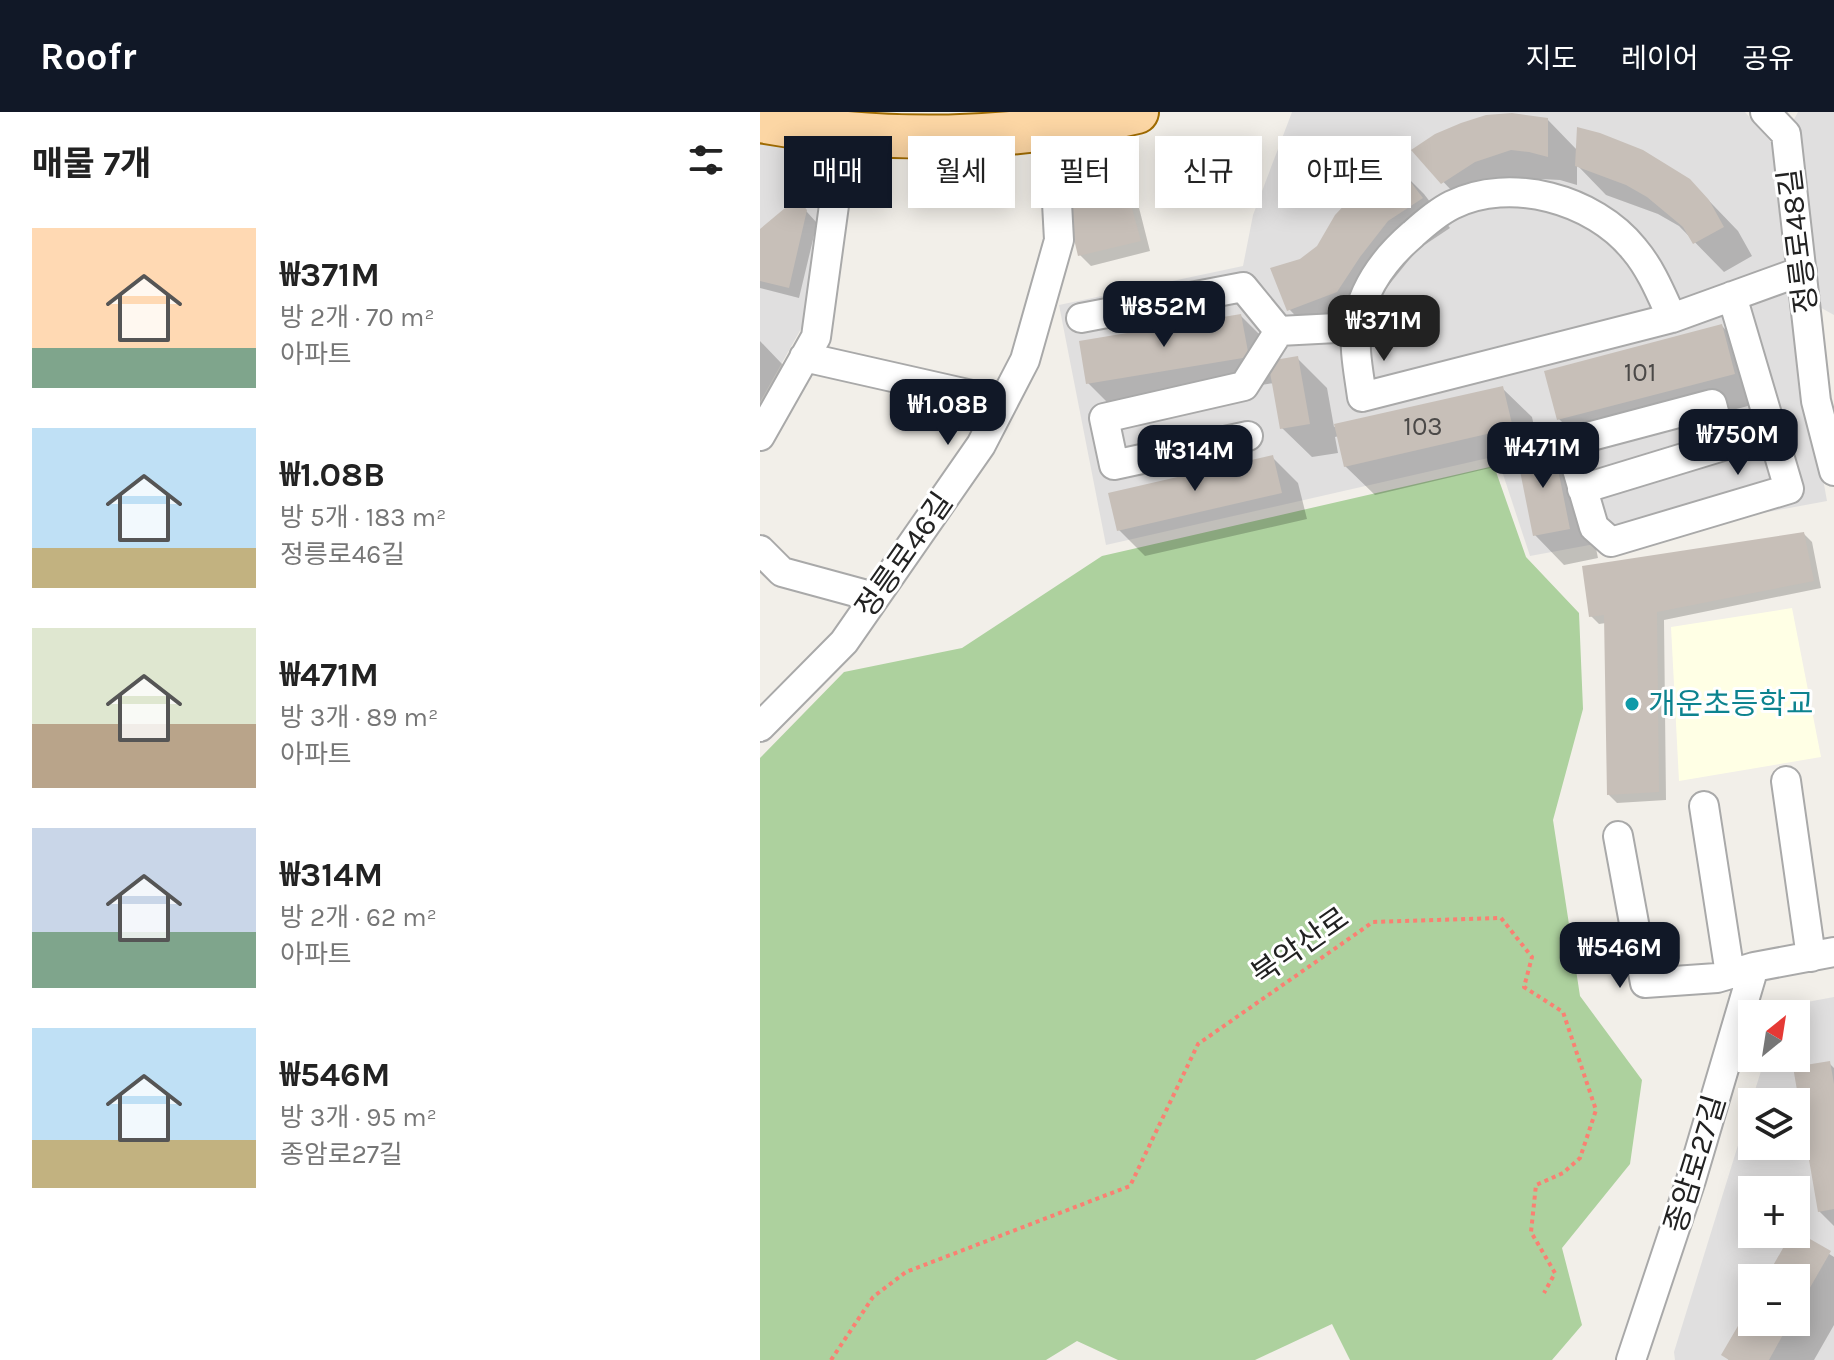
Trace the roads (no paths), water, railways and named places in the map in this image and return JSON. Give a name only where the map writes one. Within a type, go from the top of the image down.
[{"type":"main road","points":[[760,121],[813,131],[935,137],[1053,129],[1137,112]]},
{"type":"street","name":"정릉로48길","points":[[1765,112],[1786,134],[1816,401],[1834,471]]},
{"type":"street","name":"정릉로46길","points":[[760,727],[844,642],[981,445],[1025,360],[1059,240],[1053,129]]},
{"type":"street","points":[[760,436],[816,337],[844,132]]},
{"type":"street","points":[[1672,318],[1655,280],[1633,247],[1605,224],[1575,205],[1538,192],[1492,194],[1453,204],[1422,226],[1391,252],[1365,291],[1356,327],[1362,397],[1672,318],[1802,271]]},
{"type":"street","points":[[1081,318],[1243,287],[1279,331]]},
{"type":"street","points":[[1582,489],[1723,446],[1712,404],[1569,442],[1582,489],[1594,527],[1611,542],[1789,489],[1732,296]]},
{"type":"street","points":[[1279,331],[1356,327]]},
{"type":"street","points":[[1248,436],[1114,465],[1104,418],[1244,386],[1279,331]]},
{"type":"street","points":[[804,357],[1003,402]]},
{"type":"street","points":[[760,550],[782,572],[874,597]]},
{"type":"street","points":[[1618,836],[1645,983],[1717,978],[1822,954],[1786,781]]},
{"type":"street","name":"종암로27길","points":[[1631,1360],[1691,1180],[1742,971],[1704,806]]},
{"type":"place","name":"개운초등학교","points":[[1632,704]]}]
